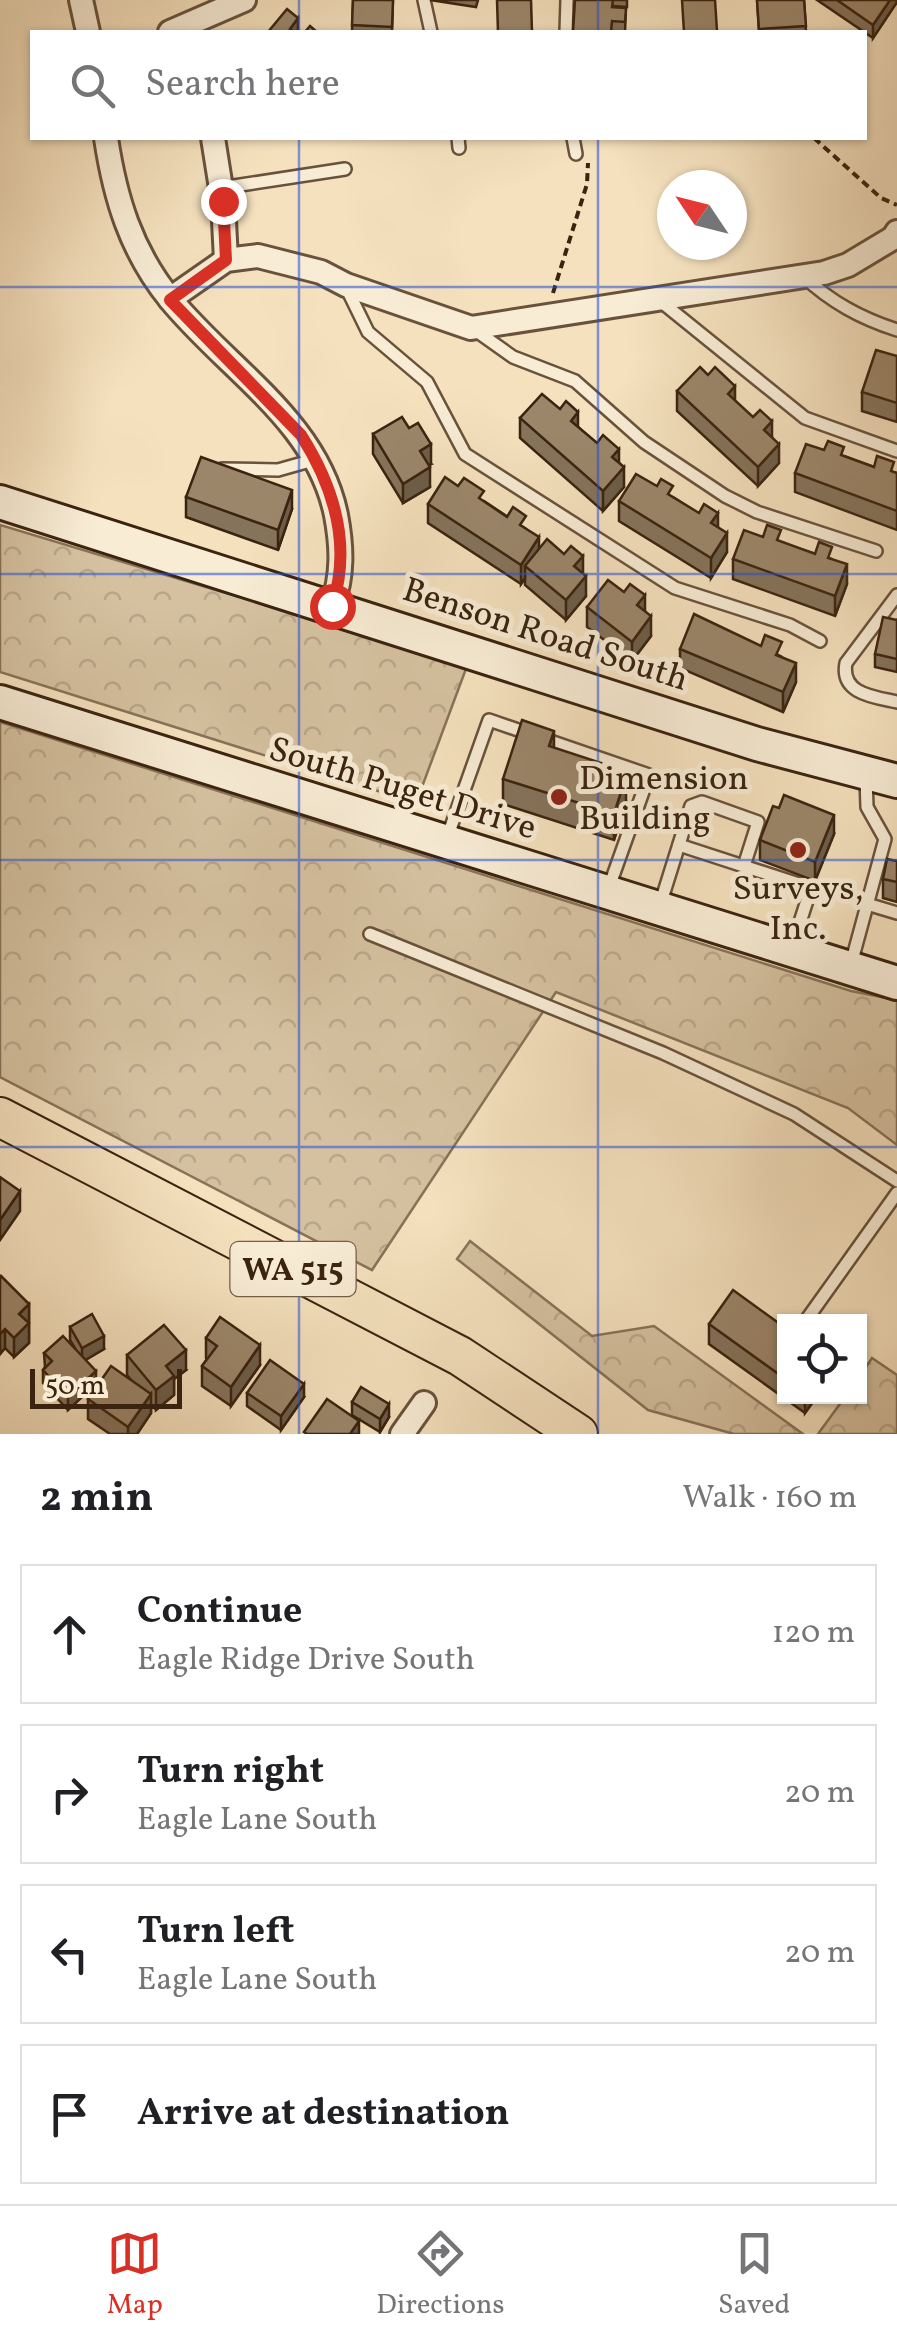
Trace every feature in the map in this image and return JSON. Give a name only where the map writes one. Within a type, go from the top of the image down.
[{"type":"main road","name":"WA 515","points":[[0,1117],[460,1356],[578,1434]]},
{"type":"street","points":[[81,0],[88,30]]},
{"type":"street","points":[[179,30],[242,0]]},
{"type":"street","points":[[106,140],[113,184],[138,253],[170,300],[301,435],[330,486],[342,546],[332,606]]},
{"type":"street","points":[[213,140],[226,260]]},
{"type":"street","points":[[170,300],[226,260],[258,256],[290,262],[471,328],[803,276],[848,265],[897,232]]},
{"type":"street","name":"Benson Road South","points":[[0,502],[738,738],[881,776]]},
{"type":"street","name":"South Puget Drive","points":[[0,702],[897,983]]},
{"type":"street","points":[[402,1434],[424,1403]]},
{"type":"lane","points":[[424,0],[431,30]]},
{"type":"lane","points":[[566,30],[567,0]]},
{"type":"lane","points":[[573,140],[576,154]]},
{"type":"lane","points":[[221,188],[344,169]]},
{"type":"lane","points":[[803,276],[863,319],[897,330]]},
{"type":"lane","points":[[346,285],[368,332],[426,382],[465,454],[675,588],[790,624],[820,641]]},
{"type":"lane","points":[[659,300],[804,418],[897,451]]},
{"type":"lane","points":[[471,328],[513,357],[575,381],[644,442],[725,496],[756,512],[876,551]]},
{"type":"lane","points":[[204,469],[278,470],[316,459]]},
{"type":"lane","points":[[897,595],[846,663],[844,672],[860,694],[897,702]]},
{"type":"lane","points":[[446,842],[489,720],[649,775],[608,893]]},
{"type":"lane","points":[[849,969],[882,867],[885,839],[867,807],[881,776]]},
{"type":"lane","points":[[659,909],[691,806],[702,802],[758,822],[744,866]]},
{"type":"lane","points":[[679,845],[811,888],[791,951]]},
{"type":"lane","points":[[867,904],[897,912]]},
{"type":"lane","points":[[370,934],[663,1054],[794,1114],[897,1181]]},
{"type":"lane","points":[[811,1314],[897,1193]]},
{"type":"path","points":[[816,140],[881,198],[897,205]]},
{"type":"path","points":[[546,317],[586,184],[588,160],[576,154]]},
{"type":"green space","points":[[0,525],[467,666],[416,803],[0,672]]},
{"type":"green space","points":[[0,722],[851,991],[897,1000],[897,1145],[848,1108],[556,992],[372,1270],[0,1077]]},
{"type":"green space","points":[[470,1241],[592,1336],[654,1326],[803,1434],[734,1434],[648,1410],[457,1259]]},
{"type":"green space","points":[[872,1358],[897,1375],[897,1434],[818,1434],[840,1404],[867,1404],[867,1366]]},
{"type":"building","points":[[353,0],[393,0],[392,27],[352,25]]},
{"type":"building","points":[[497,0],[531,0],[532,30],[498,30]]},
{"type":"building","points":[[575,0],[613,0],[612,7],[626,8],[625,22],[612,21],[611,30],[573,30]]},
{"type":"building","points":[[682,0],[715,0],[717,30],[684,30]]},
{"type":"building","points":[[757,0],[804,0],[806,26],[759,29]]},
{"type":"building","points":[[837,0],[890,0],[873,25]]},
{"type":"building","points":[[287,9],[298,18],[291,30],[270,30]]},
{"type":"building","points":[[876,350],[897,356],[897,403],[862,392]]},
{"type":"building","points":[[700,367],[708,375],[715,367],[735,386],[728,394],[753,417],[760,410],[772,421],[764,430],[779,444],[758,467],[677,391]]},
{"type":"building","points":[[542,394],[560,409],[566,401],[578,412],[571,421],[597,443],[603,435],[619,449],[612,457],[624,467],[603,491],[520,418]]},
{"type":"building","points":[[402,417],[409,428],[418,423],[431,444],[420,451],[430,467],[403,484],[373,434]]},
{"type":"building","points":[[828,441],[844,447],[841,455],[874,467],[877,456],[894,462],[891,471],[897,473],[897,511],[795,473],[806,444],[824,450]]},
{"type":"building","points":[[201,457],[292,490],[278,530],[186,497]]},
{"type":"building","points":[[636,474],[657,486],[661,479],[673,486],[668,494],[699,513],[704,504],[718,513],[711,523],[727,533],[711,558],[619,501]]},
{"type":"building","points":[[445,477],[458,486],[464,478],[484,491],[479,498],[507,517],[513,507],[526,516],[520,525],[539,537],[521,565],[428,504]]},
{"type":"building","points":[[767,525],[781,530],[777,540],[815,554],[819,542],[832,547],[828,558],[847,564],[835,596],[733,559],[744,530],[763,537]]},
{"type":"building","points":[[547,539],[564,554],[571,546],[583,556],[574,566],[586,576],[566,600],[525,566]]},
{"type":"building","points":[[608,580],[624,592],[630,584],[645,595],[637,605],[651,616],[632,642],[587,607]]},
{"type":"building","points":[[694,614],[761,646],[765,635],[782,642],[776,655],[796,663],[783,692],[680,649]]},
{"type":"building","points":[[883,617],[897,620],[897,659],[875,654]]},
{"type":"building","points":[[522,720],[554,731],[549,746],[601,763],[599,767],[626,776],[614,814],[503,779]]},
{"type":"building","points":[[784,795],[834,815],[815,862],[760,840],[773,806],[779,808]]},
{"type":"building","points":[[887,859],[897,861],[897,882],[883,879]]},
{"type":"building","points":[[0,1177],[20,1191],[0,1220]]},
{"type":"building","points":[[1,1276],[29,1304],[19,1314],[29,1323],[14,1338],[5,1329],[0,1334]]},
{"type":"building","points":[[733,1290],[777,1322],[777,1373],[709,1324]]},
{"type":"building","points":[[92,1314],[104,1336],[82,1348],[70,1327]]},
{"type":"building","points":[[220,1317],[260,1345],[231,1387],[202,1366],[217,1346],[206,1338]]},
{"type":"building","points":[[164,1325],[186,1350],[166,1366],[174,1376],[156,1390],[127,1355]]},
{"type":"building","points":[[63,1336],[96,1371],[68,1397],[43,1370],[52,1361],[44,1353]]},
{"type":"building","points":[[270,1360],[304,1384],[281,1416],[247,1393]]},
{"type":"building","points":[[111,1366],[151,1394],[128,1427],[88,1399]]},
{"type":"building","points":[[361,1387],[389,1404],[380,1419],[352,1402]]},
{"type":"building","points":[[327,1399],[359,1421],[350,1434],[304,1432]]},
{"type":"place","name":"Dimension Building","points":[[559,797]]},
{"type":"place","name":"Surveys, Inc.","points":[[798,850]]},
{"type":"route","points":[[223,201],[226,260],[170,300],[301,435],[316,459],[330,486],[342,546],[332,606]]}]
